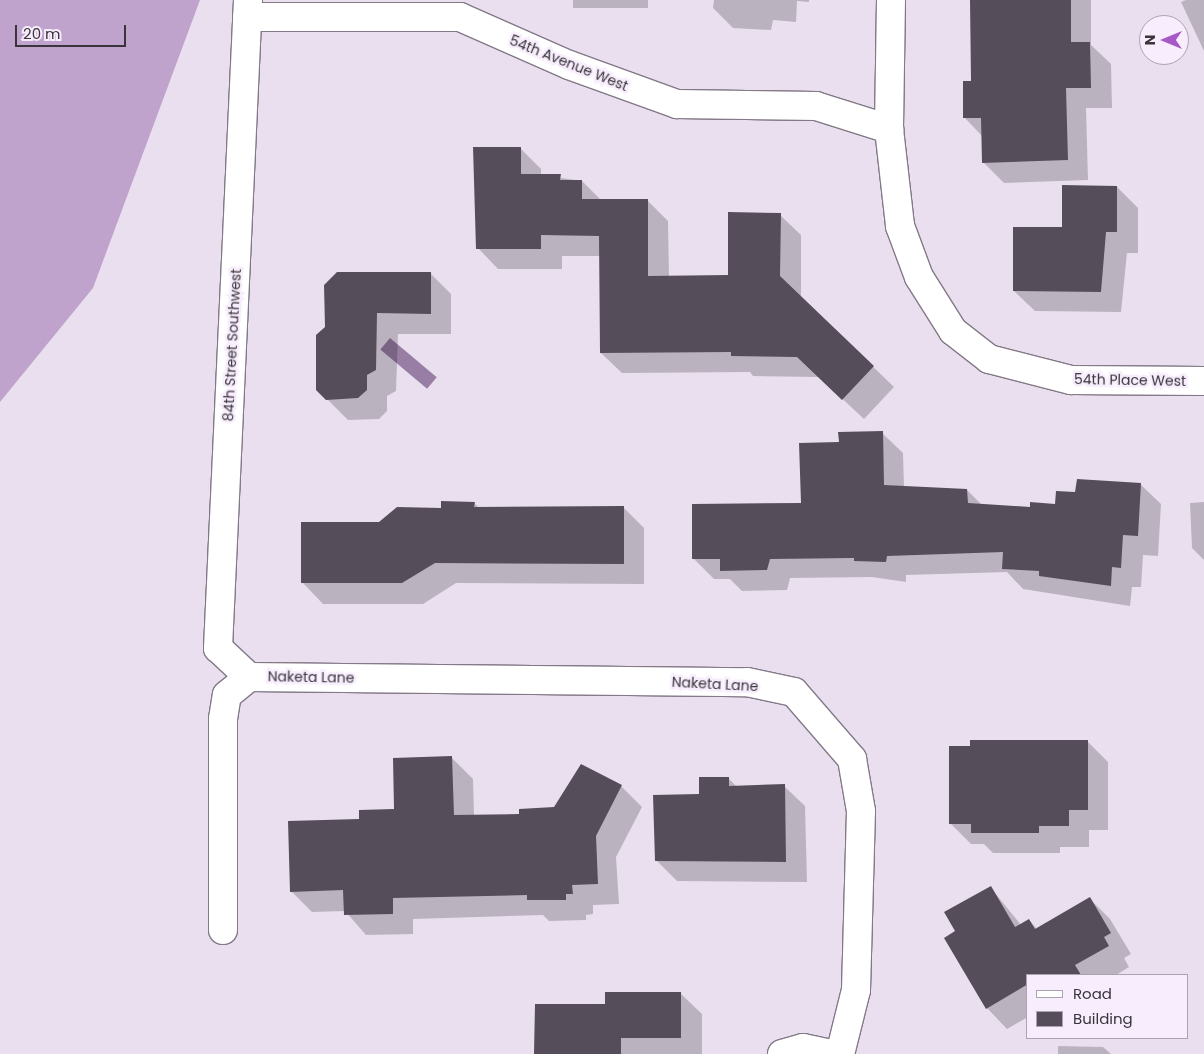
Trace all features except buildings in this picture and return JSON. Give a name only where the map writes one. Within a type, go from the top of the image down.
[{"type":"street","name":"54th Place West","points":[[891,0],[889,129],[900,226],[919,277],[953,331],[989,359],[1071,380],[1204,381]]},
{"type":"street","name":"54th Avenue West","points":[[247,9],[460,17],[569,65],[677,104],[816,106],[889,129]]},
{"type":"street","name":"84th Street Southwest","points":[[247,9],[218,648],[249,677]]},
{"type":"street","points":[[223,930],[223,719],[227,695],[249,677]]},
{"type":"street","name":"Naketa Lane","points":[[249,677],[747,682],[794,692],[852,759],[861,811],[856,990],[840,1054]]},
{"type":"street","points":[[782,1054],[803,1048],[832,1054]]},
{"type":"shaded area","points":[[0,0],[200,0],[93,288],[0,402]]},
{"type":"shaded area","points":[[390,338],[437,377],[427,389],[380,349]]}]
